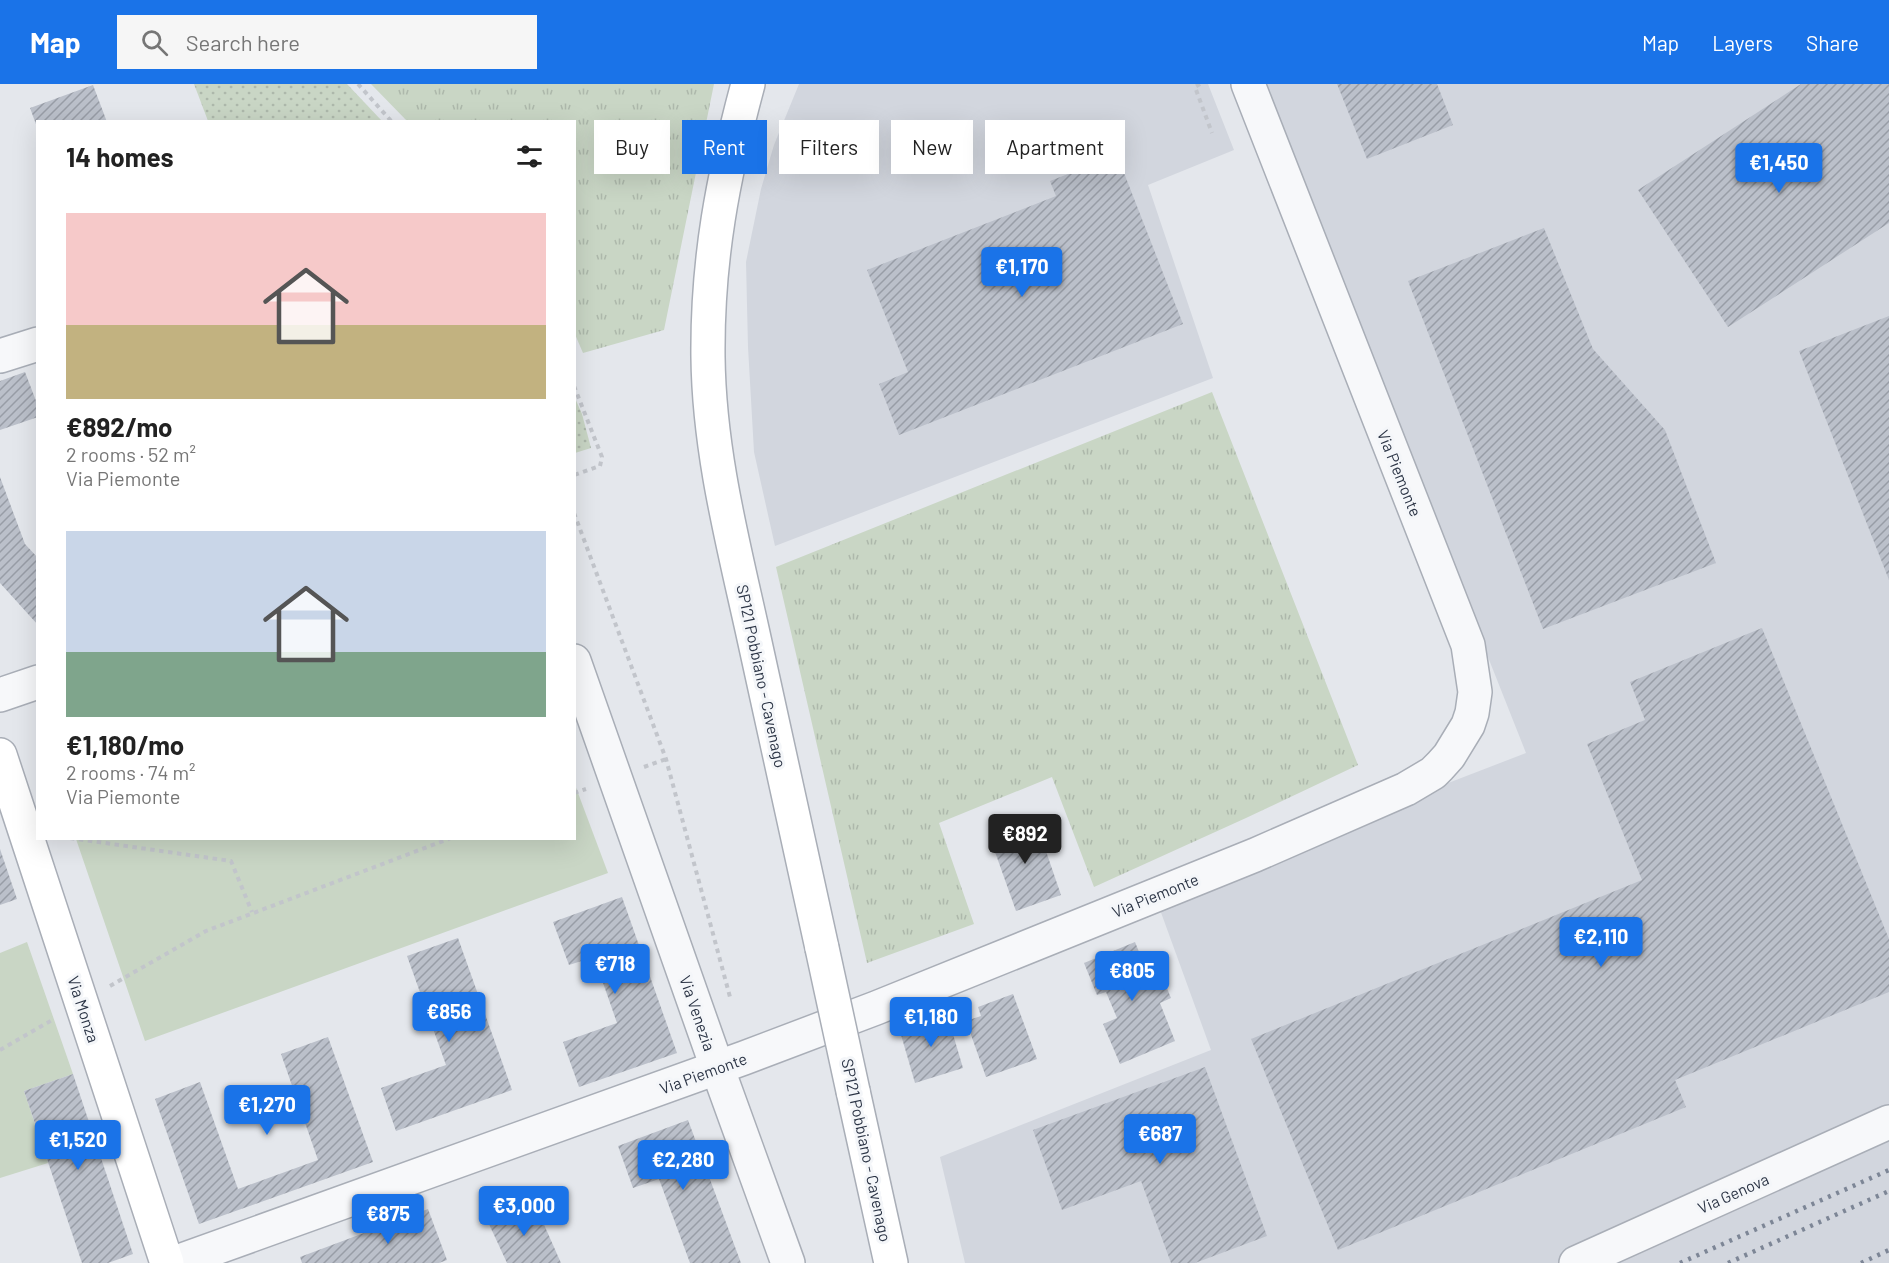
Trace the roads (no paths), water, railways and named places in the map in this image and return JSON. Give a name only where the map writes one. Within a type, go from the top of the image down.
[{"type":"main road","name":"SP121 Pobbiano - Cavenago","points":[[748,84],[722,188],[712,261],[708,310],[712,424],[723,500],[891,1263]]},
{"type":"main road","name":"Via Monza","points":[[3,775],[82,1002],[167,1263]]},
{"type":"street","name":"Via Piemonte","points":[[174,1263],[897,1000],[1245,859],[1406,789],[1433,772],[1449,756],[1462,737],[1472,713],[1475,692],[1468,645],[1248,84]]},
{"type":"street","points":[[0,356],[36,345]]},
{"type":"street","name":"Via Venezia","points":[[576,667],[788,1263]]},
{"type":"street","points":[[0,695],[36,683]]},
{"type":"street","name":"Via Genova","points":[[1576,1263],[1889,1122]]},
{"type":"railway","points":[[1680,1263],[1889,1170]]},
{"type":"railway","points":[[1728,1263],[1889,1191]]},
{"type":"railway","points":[[1861,1263],[1889,1250]]}]
